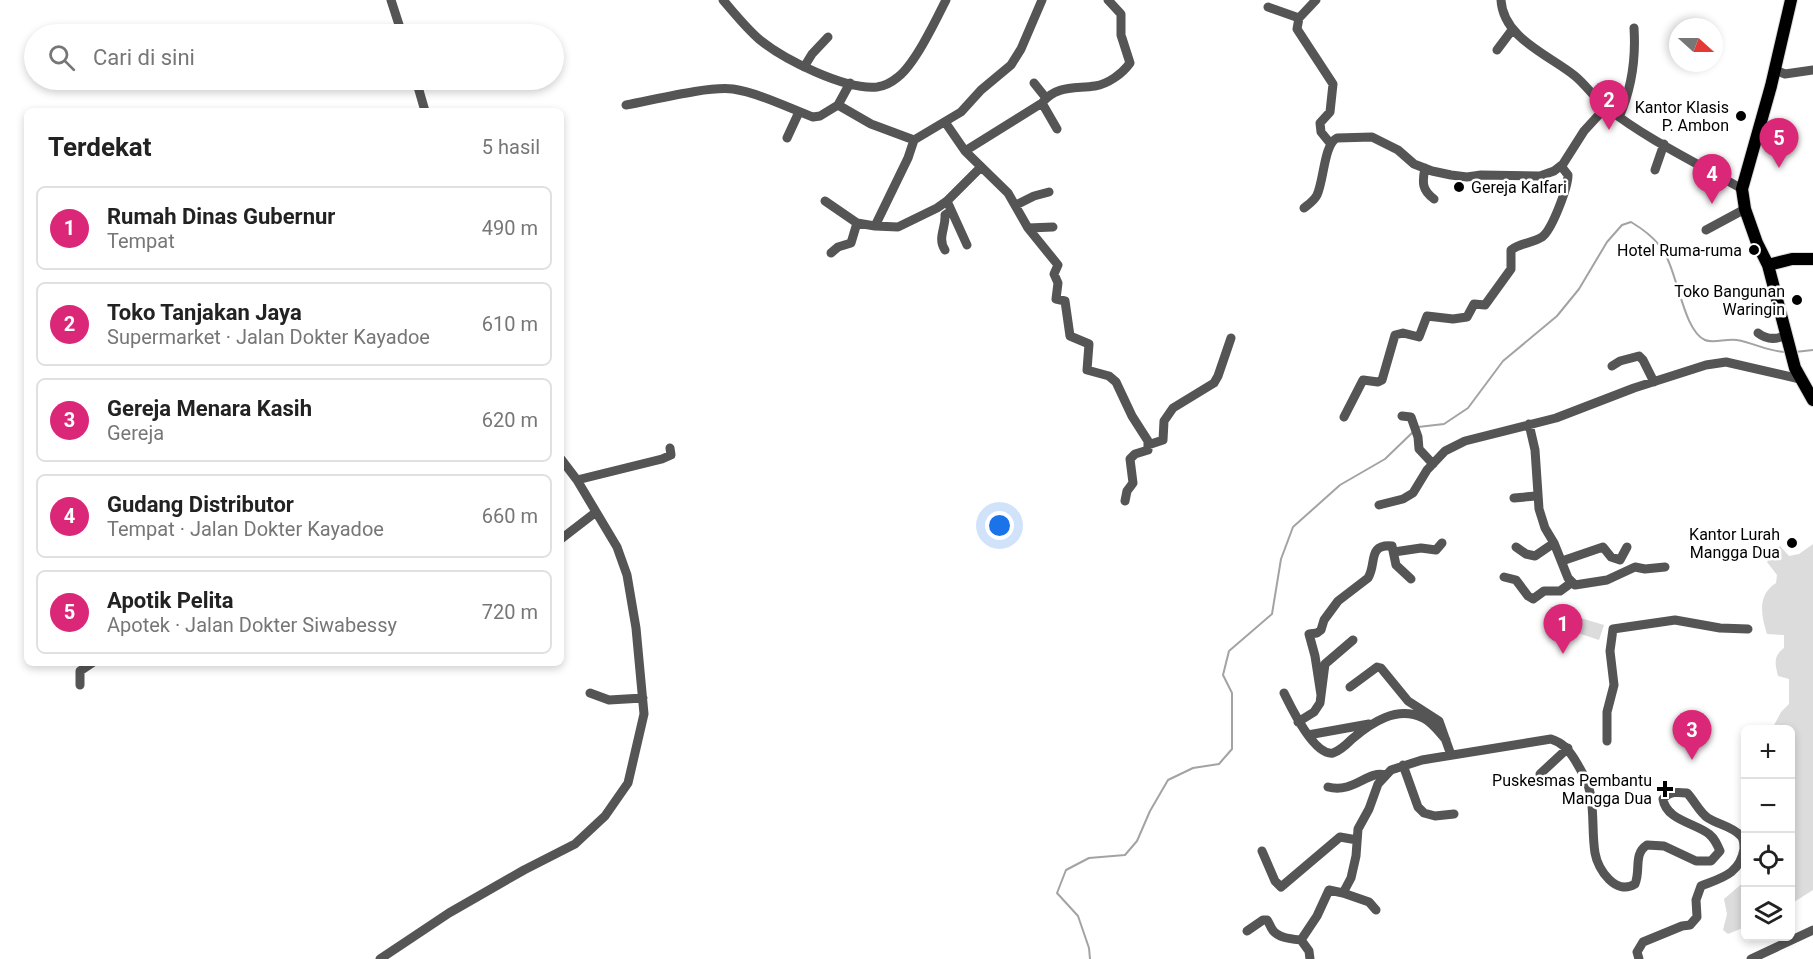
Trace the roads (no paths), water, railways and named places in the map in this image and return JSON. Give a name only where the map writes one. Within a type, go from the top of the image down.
[{"type":"main road","points":[[1788,1],[1775,70],[1742,189],[1745,208],[1757,243],[1768,265],[1797,373],[1813,400]]},
{"type":"main road","points":[[1768,265],[1813,259]]},
{"type":"street","points":[[391,0],[399,24]]},
{"type":"street","points":[[723,0],[762,41],[785,58],[858,86],[878,87],[900,76],[917,53],[946,0]]},
{"type":"street","points":[[875,226],[909,158],[914,140],[961,112],[981,90],[1011,65],[1021,49],[1042,0]]},
{"type":"street","points":[[965,151],[1052,93],[1102,84],[1125,70],[1130,63],[1121,35],[1121,14],[1108,0]]},
{"type":"street","points":[[1316,0],[1299,18],[1297,29],[1333,84],[1330,112],[1320,123],[1321,132],[1330,143]]},
{"type":"street","points":[[1501,0],[1504,19],[1512,30],[1577,77],[1606,107],[1619,117],[1742,189]]},
{"type":"street","points":[[1268,7],[1299,18]]},
{"type":"street","points":[[1619,117],[1633,74],[1634,28]]},
{"type":"street","points":[[1497,50],[1512,30]]},
{"type":"street","points":[[804,66],[828,37]]},
{"type":"street","points":[[1775,70],[1785,74],[1813,70]]},
{"type":"street","points":[[626,105],[692,93],[730,89],[813,117],[820,116],[838,105],[850,83]]},
{"type":"street","points":[[1034,83],[1057,129]]},
{"type":"street","points":[[419,90],[424,108]]},
{"type":"street","points":[[838,105],[871,124],[914,140]]},
{"type":"street","points":[[1304,208],[1316,196],[1330,143],[1337,138],[1372,137],[1398,150],[1409,160],[1425,168],[1467,177],[1540,176],[1547,175],[1561,166],[1584,131],[1606,107]]},
{"type":"street","points":[[787,138],[799,112]]},
{"type":"street","points":[[945,122],[965,151],[1008,193],[1028,228],[1059,266],[1054,274],[1058,283],[1056,299],[1065,301],[1070,336],[1091,346],[1087,370],[1109,376],[1116,382],[1149,446]]},
{"type":"street","points":[[1655,170],[1664,144]]},
{"type":"street","points":[[825,201],[857,223],[898,227],[947,201],[981,166]]},
{"type":"street","points":[[1344,417],[1363,380],[1378,382],[1382,380],[1395,334],[1403,333],[1419,337],[1427,316],[1453,319],[1467,317],[1474,303],[1485,305],[1493,296],[1511,269],[1511,250],[1540,238],[1548,231],[1567,186],[1568,175],[1561,166]]},
{"type":"street","points":[[1425,168],[1422,185],[1434,199]]},
{"type":"street","points":[[1016,205],[1049,192]]},
{"type":"street","points":[[947,201],[967,245]]},
{"type":"street","points":[[1706,230],[1745,208]]},
{"type":"street","points":[[945,250],[941,237],[945,215],[951,211]]},
{"type":"street","points":[[831,254],[838,247],[851,243],[857,223]]},
{"type":"street","points":[[1028,228],[1053,227]]},
{"type":"street","points":[[1758,333],[1767,338],[1787,338]]},
{"type":"street","points":[[1125,501],[1127,491],[1133,483],[1130,459],[1135,454],[1148,450],[1149,446],[1163,440],[1164,421],[1173,408],[1214,383],[1231,338]]},
{"type":"street","points":[[1612,366],[1620,360],[1639,356],[1644,360],[1654,382]]},
{"type":"street","points":[[1379,505],[1413,494],[1427,470],[1449,448],[1465,441],[1556,418],[1706,365],[1726,362],[1797,373]]},
{"type":"street","points":[[1402,416],[1411,417],[1418,437],[1419,449],[1433,464]]},
{"type":"street","points":[[1529,424],[1538,478],[1536,496],[1543,522],[1571,583]]},
{"type":"street","points":[[577,480],[663,459],[671,455],[670,448]]},
{"type":"street","points":[[380,959],[448,913],[575,844],[605,816],[628,783],[645,714],[636,628],[627,575],[616,547],[577,480],[564,463]]},
{"type":"street","points":[[1514,498],[1536,496]]},
{"type":"street","points":[[564,536],[596,512]]},
{"type":"street","points":[[1394,552],[1421,548],[1436,550],[1442,543]]},
{"type":"street","points":[[1516,547],[1526,554],[1536,556],[1554,543]]},
{"type":"street","points":[[1321,695],[1309,634],[1321,630],[1324,620],[1338,601],[1368,578],[1371,574],[1375,552],[1378,549],[1390,545],[1394,547],[1398,569],[1411,579]]},
{"type":"street","points":[[1562,561],[1603,547],[1611,557],[1620,560],[1627,547]]},
{"type":"street","points":[[1571,583],[1575,585],[1607,579],[1635,567],[1645,569],[1665,567]]},
{"type":"street","points":[[1504,577],[1516,580],[1533,599],[1544,591],[1560,591],[1571,583]]},
{"type":"street","points":[[1607,741],[1607,712],[1614,685],[1610,651],[1613,629],[1675,620],[1720,628],[1748,629]]},
{"type":"street","points":[[1298,722],[1314,712],[1320,703],[1325,664],[1353,640]]},
{"type":"street","points":[[80,685],[80,671],[88,666]]},
{"type":"street","points":[[1350,687],[1373,670],[1381,668],[1408,701],[1436,718],[1451,755]]},
{"type":"street","points":[[590,693],[609,700],[643,698]]},
{"type":"street","points":[[1284,693],[1298,722],[1308,735],[1325,750],[1333,753],[1369,724]]},
{"type":"street","points":[[1308,735],[1369,724],[1400,713],[1413,714],[1426,720],[1446,740]]},
{"type":"street","points":[[1343,893],[1351,878],[1356,856],[1358,829],[1369,809],[1374,789],[1391,770],[1402,765],[1451,755],[1551,739],[1568,748],[1583,774],[1591,797],[1595,855],[1609,879],[1618,886],[1631,887],[1635,884],[1638,855],[1640,850],[1647,845],[1664,846],[1696,861],[1711,861],[1719,851],[1716,841],[1709,834],[1667,809],[1663,799],[1669,794],[1676,792],[1687,794],[1695,801],[1706,818],[1728,827],[1742,837],[1743,852],[1738,867],[1723,878],[1701,886],[1696,900],[1697,917],[1690,925],[1643,942],[1637,952],[1639,959]]},
{"type":"street","points":[[1540,774],[1568,748]]},
{"type":"street","points":[[1402,765],[1418,807],[1424,813],[1435,816],[1454,814]]},
{"type":"street","points":[[1328,787],[1341,790],[1378,774],[1385,775]]},
{"type":"street","points":[[1262,851],[1275,880],[1281,887],[1340,837],[1357,840]]},
{"type":"street","points":[[1301,940],[1317,916],[1329,890],[1369,902],[1376,910]]},
{"type":"street","points":[[1247,931],[1263,920],[1267,920],[1272,930],[1278,935],[1301,940],[1309,951],[1310,959]]},
{"type":"street","points":[[1751,959],[1813,930]]},
{"type":"waterway","points":[[1418,427],[1444,424],[1468,408],[1503,361],[1557,316],[1579,289],[1607,242],[1622,225],[1631,222],[1654,239],[1666,256],[1685,312],[1697,334],[1708,341],[1737,340],[1774,351],[1786,352]]},
{"type":"waterway","points":[[1795,352],[1813,350]]},
{"type":"waterway","points":[[1090,959],[1089,948],[1078,916],[1057,893],[1066,870],[1089,858],[1125,855],[1137,841],[1150,811],[1168,780],[1193,768],[1219,764],[1232,749],[1232,693],[1223,675],[1229,651],[1272,614],[1281,559],[1293,527],[1340,485],[1385,459],[1414,431]]},
{"type":"place","name":"Kantor Klasis P. Ambon","points":[[1741,116]]},
{"type":"place","name":"Toko Tanjakan Jaya","points":[[1609,130]]},
{"type":"place","name":"Apotik Pelita","points":[[1779,168]]},
{"type":"place","name":"Gereja Kalfari","points":[[1459,187]]},
{"type":"place","name":"Gudang Distributor","points":[[1712,204]]},
{"type":"place","name":"Hotel Ruma-ruma","points":[[1754,250]]},
{"type":"place","name":"Toko Bangunan Waringin","points":[[1797,300]]},
{"type":"place","name":"Kantor Lurah Mangga Dua","points":[[1792,543]]},
{"type":"place","name":"Rumah Dinas Gubernur","points":[[1563,654]]},
{"type":"place","name":"Gereja Menara Kasih","points":[[1692,760]]},
{"type":"place","name":"Puskesmas Pembantu Mangga Dua","points":[[1665,789]]}]
